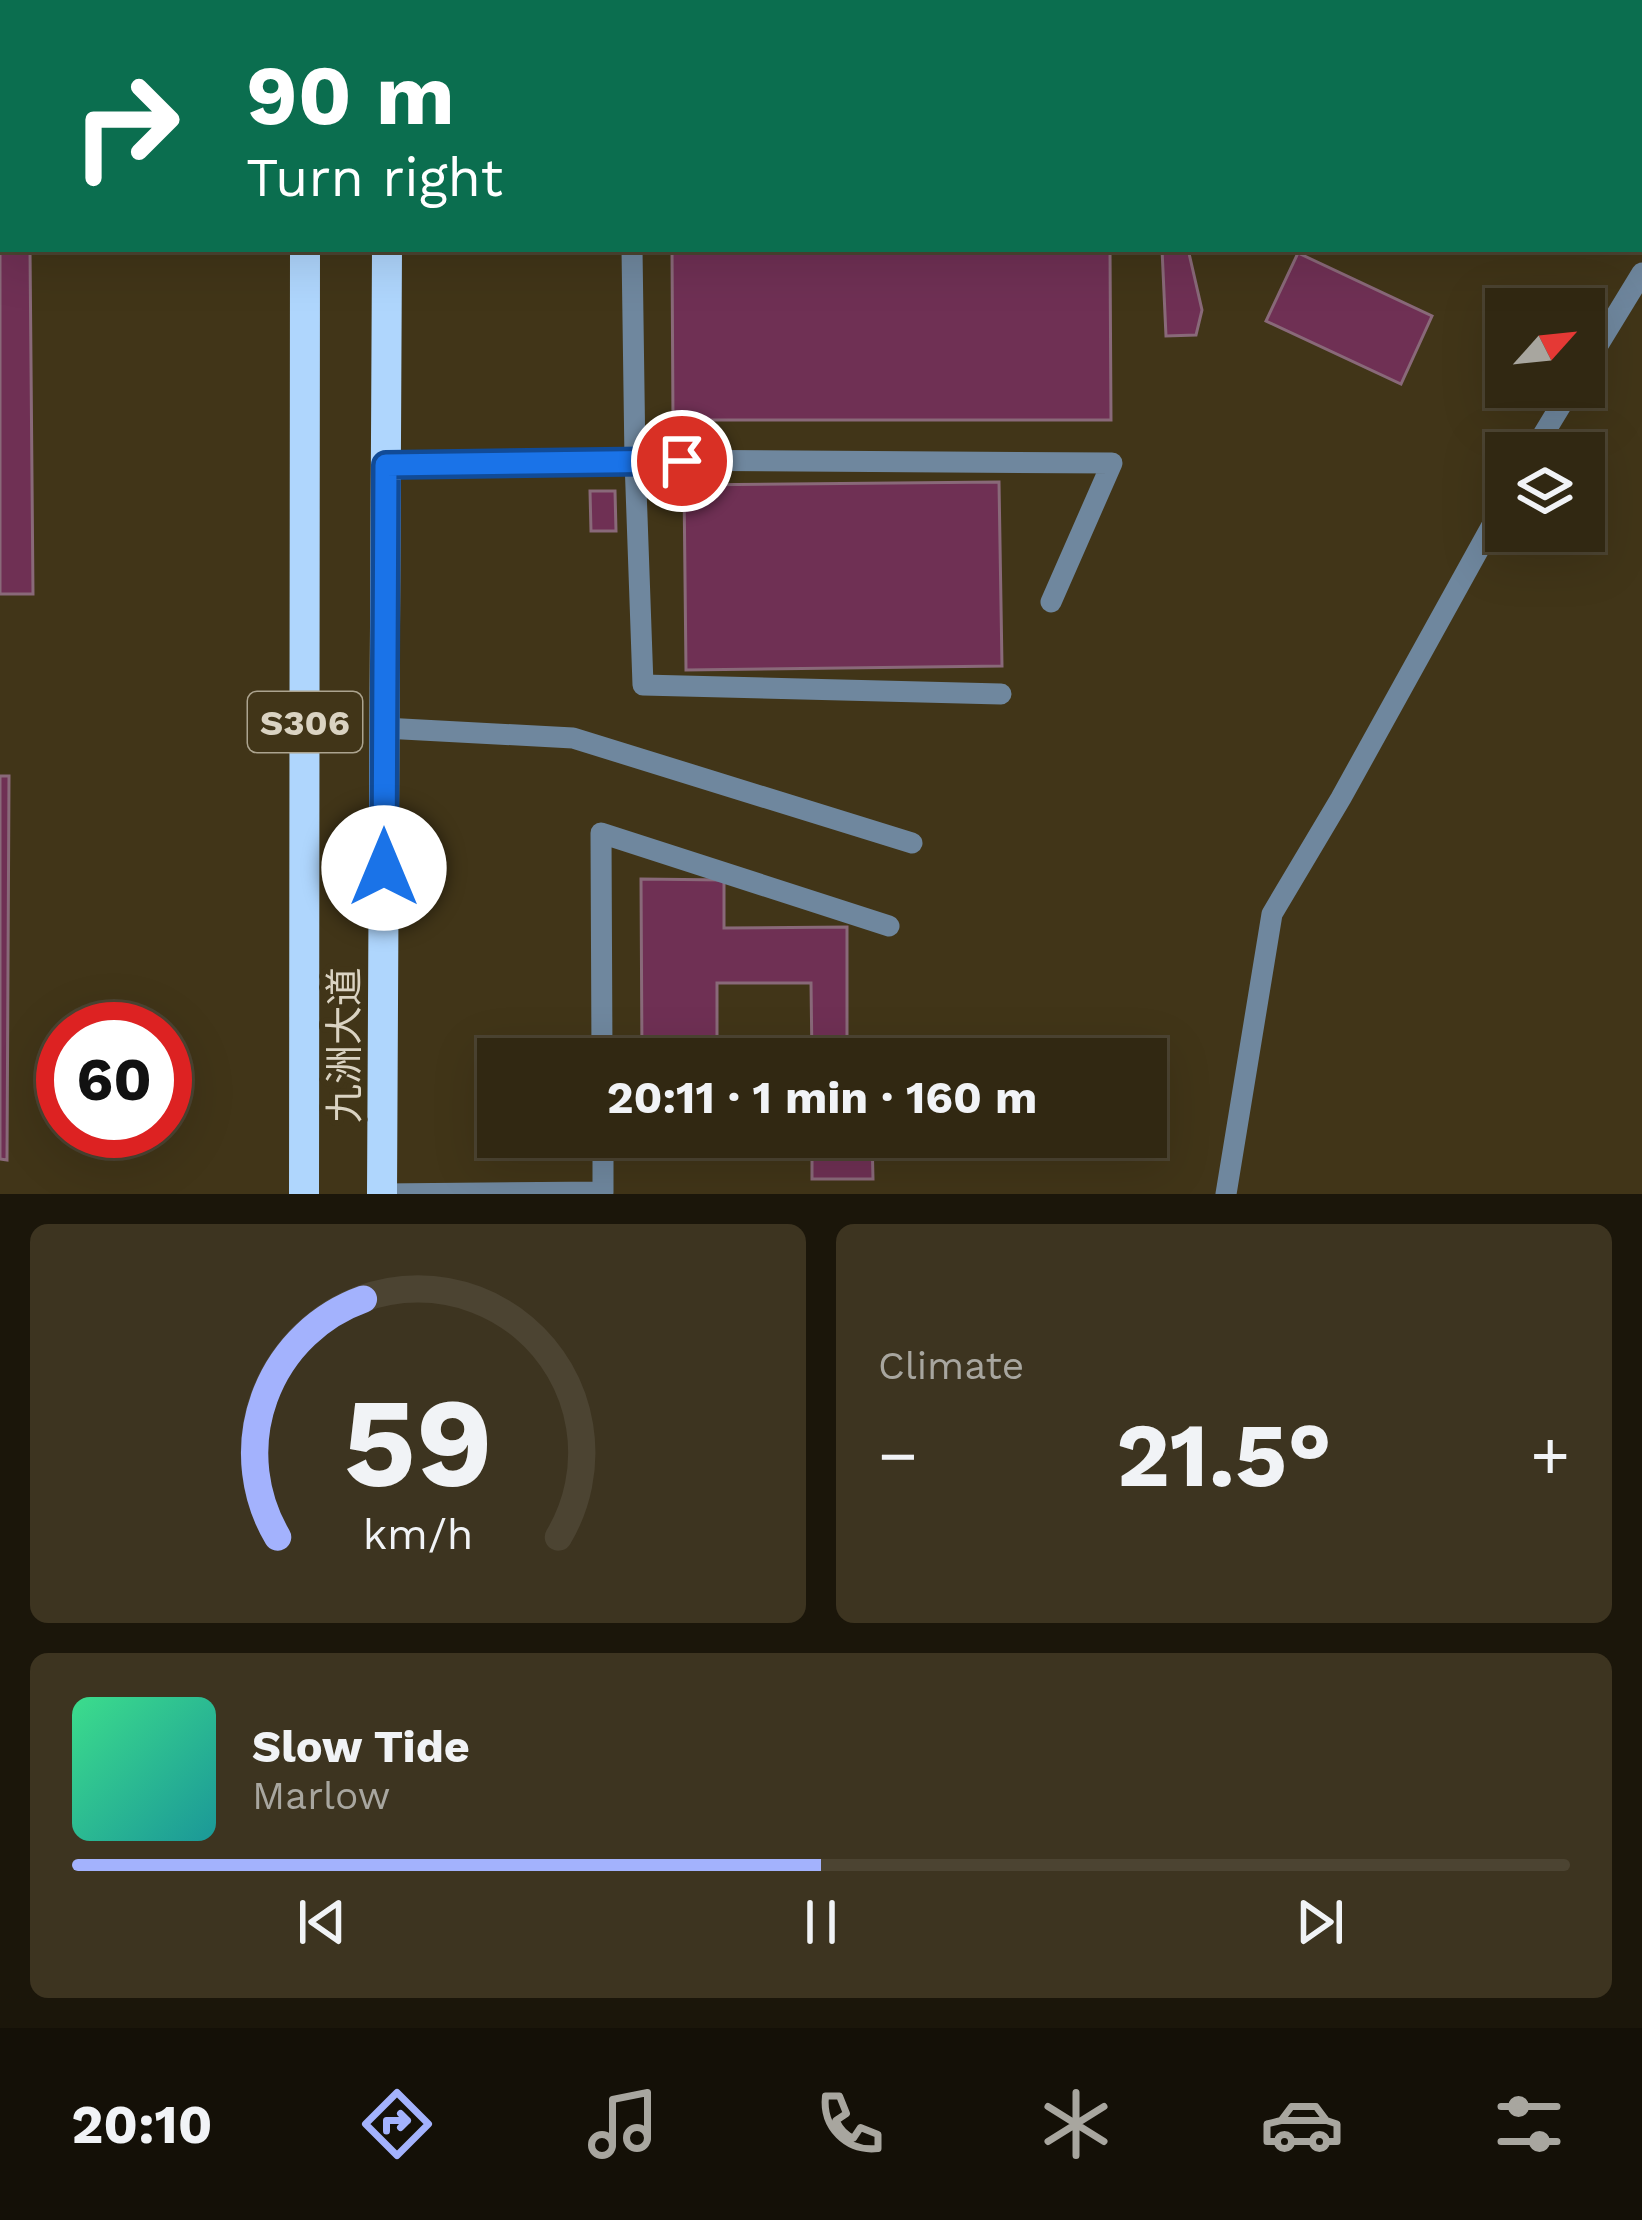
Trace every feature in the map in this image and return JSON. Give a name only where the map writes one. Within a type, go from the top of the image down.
[{"type":"main road","name":"九洲大道","points":[[304,1194],[305,252]]},
{"type":"main road","name":"九洲大道","points":[[382,1194],[387,252]]},
{"type":"street","points":[[632,252],[643,685],[1001,694]]},
{"type":"street","points":[[1605,334],[1642,273]]},
{"type":"street","points":[[386,465],[634,460],[1112,464],[1051,602]]},
{"type":"street","points":[[1226,1194],[1272,914],[1485,538]]},
{"type":"street","points":[[384,728],[573,738],[913,843]]},
{"type":"street","points":[[602,1038],[601,833],[889,926]]},
{"type":"street","points":[[382,1194],[603,1192],[603,1158]]},
{"type":"building","points":[[0,252],[30,252],[33,594],[0,594]]},
{"type":"building","points":[[672,252],[1110,252],[1111,420],[673,420]]},
{"type":"building","points":[[1162,252],[1189,252],[1202,310],[1196,335],[1166,336]]},
{"type":"building","points":[[1298,253],[1432,316],[1401,384],[1266,321]]},
{"type":"building","points":[[999,482],[1002,666],[686,670],[684,485]]},
{"type":"building","points":[[590,491],[615,491],[616,531],[591,531]]},
{"type":"building","points":[[0,776],[9,776],[7,1160],[0,1159]]},
{"type":"building","points":[[641,879],[724,880],[724,928],[847,927],[847,1038],[812,1038],[811,983],[717,983],[717,1038],[642,1038]]},
{"type":"building","points":[[812,1158],[872,1158],[873,1179],[812,1179]]},
{"type":"route","points":[[384,868],[386,465],[682,461]]}]
